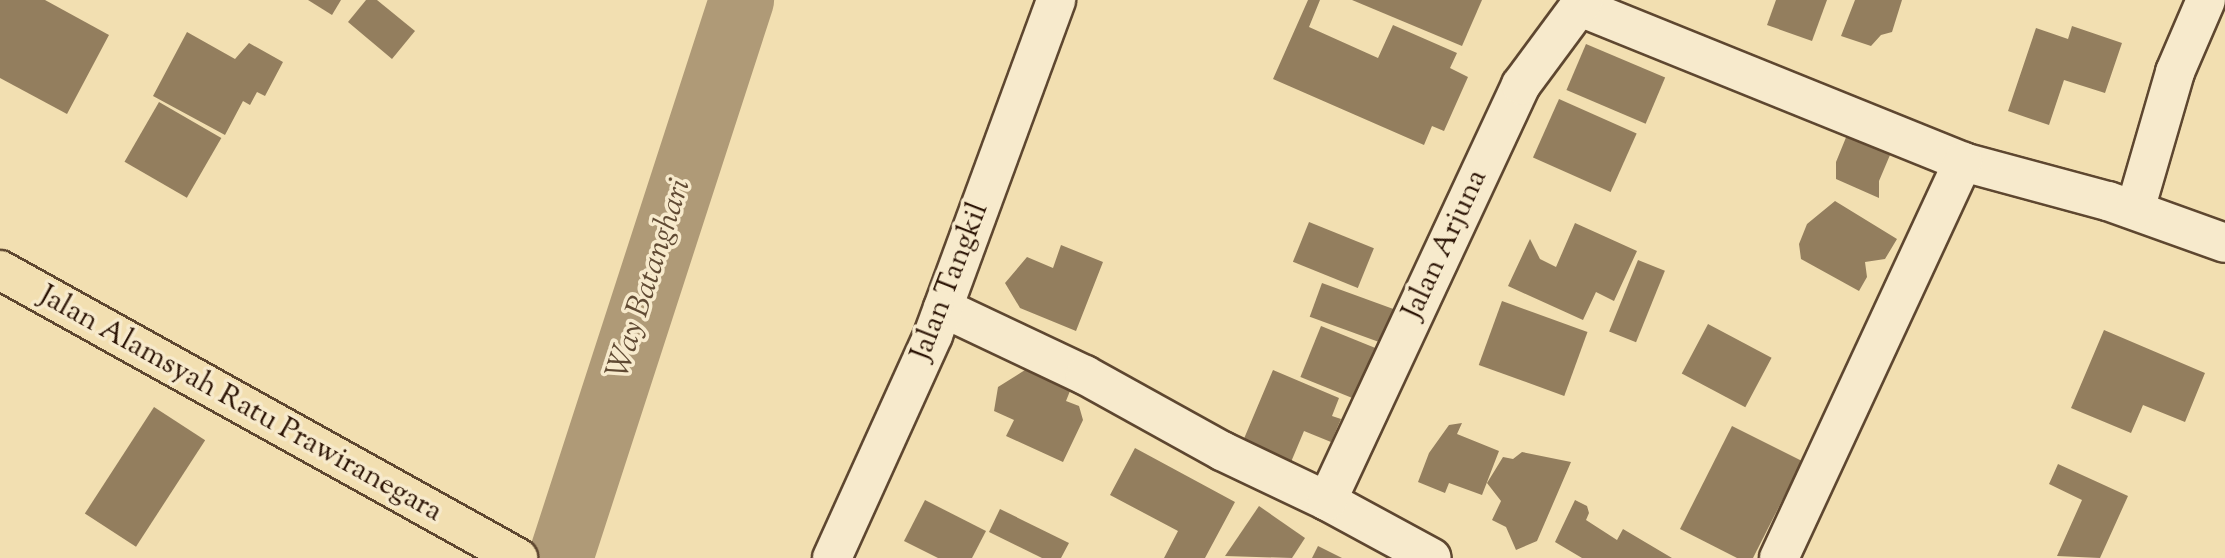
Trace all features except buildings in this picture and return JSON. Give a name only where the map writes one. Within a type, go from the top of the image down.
[{"type":"main road","name":"Jalan Alamsyah Ratu Prawiranegara","points":[[0,270],[481,540],[518,558]]},
{"type":"street","name":"Jalan Tangkil","points":[[832,558],[943,308],[1056,0]]},
{"type":"street","points":[[2135,210],[2175,72],[2206,0]]},
{"type":"street","points":[[1582,4],[1963,162],[2135,210],[2225,243]]},
{"type":"street","name":"Jalan Arjuna","points":[[1326,501],[1521,85],[1565,23],[1582,4]]},
{"type":"street","points":[[1779,558],[1963,162]]},
{"type":"street","points":[[943,308],[1085,375],[1222,451],[1326,501],[1432,558]]},
{"type":"waterway","name":"Way Batanghari","points":[[560,558],[741,0]]}]
